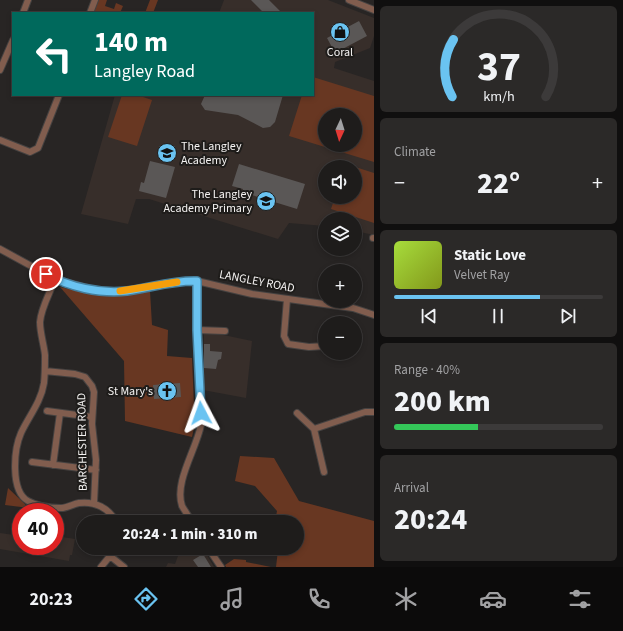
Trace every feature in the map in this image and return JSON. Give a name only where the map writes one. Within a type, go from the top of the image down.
[{"type":"street","points":[[23,12],[28,0]]},
{"type":"street","points":[[90,12],[95,0]]},
{"type":"street","points":[[349,0],[374,10]]},
{"type":"street","points":[[0,70],[12,42]]},
{"type":"street","points":[[0,140],[30,152],[38,148],[59,96]]},
{"type":"street","name":"LANGLEY ROAD","points":[[0,249],[54,279],[108,292],[182,281],[197,281],[252,294],[338,306],[374,315]]},
{"type":"street","points":[[54,279],[40,323],[45,355],[43,384],[39,401],[21,433],[16,455],[15,477],[20,491],[28,501],[45,507],[62,508],[79,503],[94,503],[106,508],[113,515]]},
{"type":"street","points":[[188,515],[182,506],[180,490],[201,425],[197,330],[197,281]]},
{"type":"street","points":[[287,299],[284,336],[288,344],[309,347],[318,346]]},
{"type":"street","points":[[197,330],[225,331]]},
{"type":"street","name":"BARCHESTER ROAD","points":[[45,371],[75,374],[85,377],[92,386],[94,392],[92,417],[96,470],[94,503]]},
{"type":"street","points":[[47,411],[92,417]]},
{"type":"street","points":[[314,429],[365,412],[374,412]]},
{"type":"street","points":[[53,465],[60,413]]},
{"type":"street","points":[[297,413],[314,429],[324,472]]},
{"type":"street","points":[[32,462],[96,470]]},
{"type":"street","points":[[213,555],[221,567]]},
{"type":"street","points":[[100,567],[110,556],[124,567]]},
{"type":"shaded area","points":[[96,0],[107,0],[105,6],[114,9],[116,3],[123,6],[120,12],[92,12]]},
{"type":"shaded area","points":[[150,0],[158,0],[153,12],[145,12]]},
{"type":"shaded area","name":"The Langley Academy","points":[[224,0],[328,0],[374,18],[374,36],[370,48],[335,62],[334,68],[374,81],[374,235],[362,232],[362,212],[318,212],[318,225],[289,223],[278,239],[149,199],[136,199],[128,224],[81,214],[115,96],[314,96],[314,12],[219,12]]},
{"type":"shaded area","points":[[314,77],[374,96],[374,162],[341,152],[362,152],[362,108],[318,108],[318,145],[289,136],[302,96],[314,96]]},
{"type":"shaded area","points":[[122,96],[140,96],[152,100],[137,146],[108,137]]},
{"type":"shaded area","points":[[362,169],[374,173],[374,223],[362,219],[362,212],[340,212],[331,209],[333,204],[362,204]]},
{"type":"shaded area","points":[[60,287],[105,295],[126,295],[150,291],[152,325],[168,330],[167,356],[192,358],[194,406],[193,422],[195,423],[192,437],[125,421],[124,361]]},
{"type":"shaded area","points":[[214,333],[252,341],[246,398],[203,390],[204,334]]},
{"type":"shaded area","points":[[240,456],[274,458],[299,501],[374,521],[374,567],[276,567],[277,555],[304,555],[304,515],[276,515],[277,511],[255,486],[235,481]]},
{"type":"shaded area","points":[[8,488],[24,503],[12,503],[12,506],[5,505]]},
{"type":"shaded area","points":[[0,533],[12,535],[12,551],[0,549]]},
{"type":"shaded area","points":[[64,537],[75,539],[72,555],[70,555],[69,561],[34,555],[64,555]]},
{"type":"shaded area","points":[[178,555],[207,555],[214,567],[166,567],[168,563],[175,564]]},
{"type":"shaded area","points":[[234,559],[246,560],[246,562],[271,567],[226,567],[225,565]]},
{"type":"building","points":[[251,0],[269,0],[281,12],[263,12]]},
{"type":"building","points":[[359,21],[367,36],[335,53],[327,38]]},
{"type":"building","points":[[205,96],[283,96],[275,122],[270,127],[263,128],[238,115],[205,110],[201,104]]},
{"type":"building","points":[[150,161],[175,167],[166,198],[139,191],[141,182],[144,183]]},
{"type":"building","points":[[239,164],[305,184],[297,209],[242,192],[243,189],[232,186]]},
{"type":"building","points":[[204,344],[210,344],[210,351],[222,352],[221,359],[218,360],[216,369],[204,368]]},
{"type":"building","name":"St Mary's","points":[[180,383],[181,397],[154,399],[153,385]]},
{"type":"building","points":[[204,555],[211,567],[198,567],[193,560]]},
{"type":"slow traffic","points":[[120,291],[177,282]]},
{"type":"place","name":"Coral","points":[[340,32]]},
{"type":"place","name":"The Langley Academy","points":[[167,153]]},
{"type":"place","name":"The Langley Academy Primary","points":[[266,201]]},
{"type":"place","name":"St Mary's","points":[[167,391]]},
{"type":"route","points":[[46,274],[60,281],[108,292],[182,281],[197,281],[197,330],[201,413]]}]
